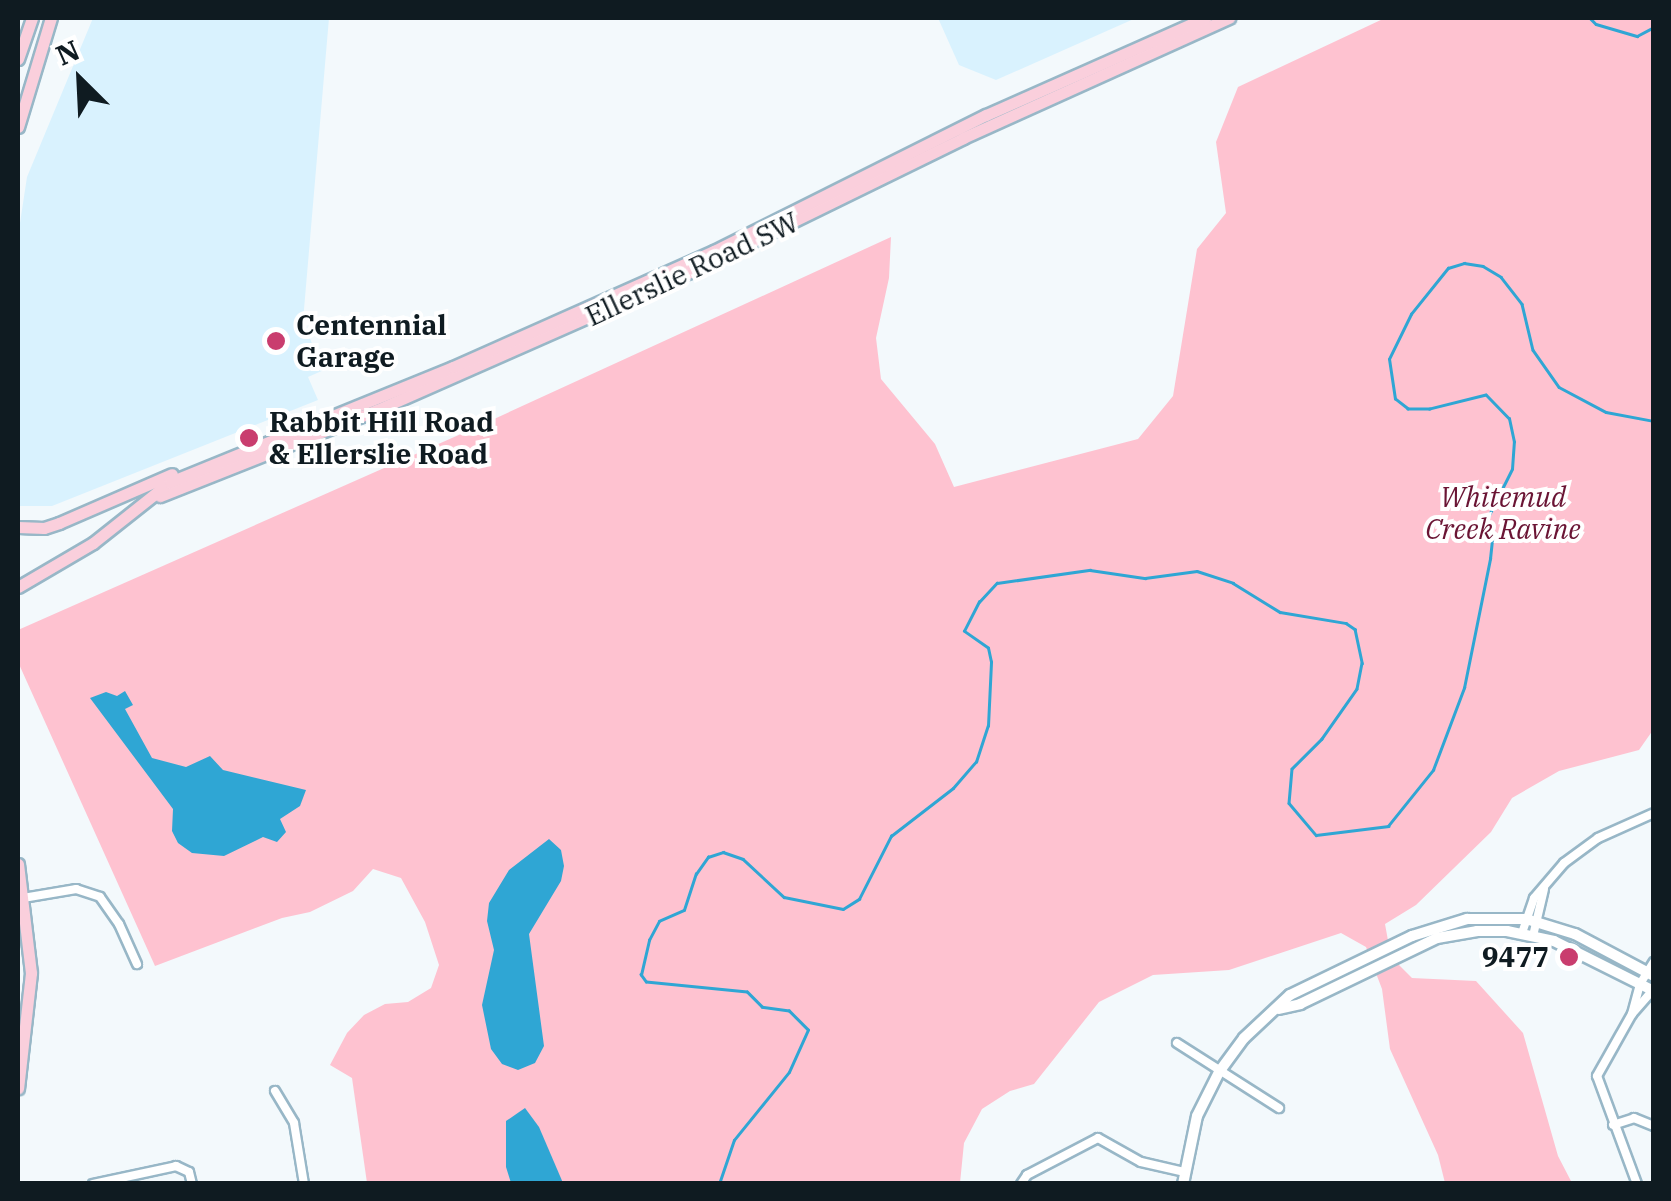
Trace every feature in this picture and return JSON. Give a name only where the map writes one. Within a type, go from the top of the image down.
[{"type":"main road","points":[[18,59],[32,18]]},
{"type":"main road","points":[[18,127],[51,18]]},
{"type":"main road","name":"Ellerslie Road SW","points":[[18,587],[61,565],[170,482],[421,380],[714,251],[986,115],[1205,18]]},
{"type":"main road","name":"Ellerslie Road SW","points":[[147,502],[459,375],[732,254],[963,138],[1228,18]]},
{"type":"main road","points":[[18,526],[44,528],[60,523],[197,463],[247,450]]},
{"type":"main road","points":[[18,864],[31,973],[18,1088]]},
{"type":"street","points":[[1527,935],[1544,889],[1580,850],[1654,814]]},
{"type":"street","points":[[23,898],[76,889],[100,897],[119,924],[138,964]]},
{"type":"street","points":[[1022,1184],[1027,1174],[1098,1138],[1141,1162],[1184,1178],[1197,1116],[1219,1072],[1244,1038],[1314,982],[1436,927],[1485,916],[1531,920],[1575,934],[1651,970],[1640,984],[1632,1014]]},
{"type":"street","points":[[1276,1010],[1300,1004],[1437,938],[1476,932],[1527,935],[1569,948],[1653,990],[1632,1014],[1597,1071],[1637,1184]]},
{"type":"street","points":[[1177,1043],[1279,1108]]},
{"type":"street","points":[[275,1092],[294,1124],[304,1184]]},
{"type":"street","points":[[1613,1125],[1634,1118],[1654,1126]]},
{"type":"street","points":[[93,1184],[169,1167],[184,1168],[192,1184]]},
{"type":"shaded area","name":"Centennial Garage","points":[[93,18],[329,18],[303,321],[319,361],[333,366],[308,377],[318,400],[52,506],[18,506],[18,236],[27,177]]},
{"type":"shaded area","points":[[938,18],[1136,18],[996,80],[959,65]]},
{"type":"green space","name":"Whitemud Creek Ravine","points":[[1385,18],[1653,18],[1653,730],[1639,750],[1559,771],[1512,798],[1491,832],[1416,905],[1385,924],[1391,957],[1412,978],[1476,981],[1523,1033],[1558,1156],[1572,1183],[1445,1183],[1438,1155],[1390,1049],[1382,989],[1366,947],[1341,933],[1229,970],[1153,975],[1099,1002],[1034,1084],[1010,1091],[982,1109],[964,1143],[960,1183],[367,1183],[352,1078],[330,1065],[347,1033],[364,1015],[385,1004],[408,1002],[431,988],[439,965],[425,922],[401,878],[373,869],[353,891],[310,912],[282,918],[155,966],[18,662],[18,630],[470,430],[891,237],[889,278],[876,338],[881,379],[935,444],[954,487],[1138,439],[1173,396],[1197,249],[1226,213],[1216,142],[1238,87]]},
{"type":"water","points":[[125,691],[133,705],[125,709],[152,758],[186,767],[210,756],[223,770],[306,790],[300,806],[280,819],[286,832],[277,842],[263,837],[224,856],[192,853],[178,843],[172,831],[173,809],[90,698],[106,692],[117,696]]},
{"type":"water","points":[[549,839],[561,850],[561,881],[529,934],[544,1046],[535,1063],[518,1070],[502,1064],[491,1049],[482,1005],[494,950],[487,921],[489,903],[509,870]]},
{"type":"water","points":[[525,1108],[539,1127],[563,1183],[511,1183],[506,1167],[506,1121]]},
{"type":"waterway","points":[[1590,18],[1596,24],[1637,36],[1654,27]]},
{"type":"waterway","points":[[719,1184],[734,1140],[789,1072],[808,1030],[789,1011],[762,1007],[747,992],[646,982],[641,975],[649,940],[659,921],[684,910],[696,874],[708,857],[723,852],[743,859],[784,897],[843,909],[859,899],[891,836],[953,788],[976,762],[988,726],[991,662],[988,648],[964,631],[979,602],[997,583],[1090,570],[1145,578],[1197,571],[1233,583],[1280,612],[1346,623],[1355,629],[1362,663],[1357,689],[1322,739],[1292,769],[1289,803],[1316,835],[1388,826],[1433,770],[1464,688],[1490,559],[1492,539],[1485,523],[1512,469],[1514,442],[1509,419],[1486,395],[1430,409],[1408,409],[1395,399],[1389,359],[1411,314],[1448,268],[1464,263],[1483,266],[1501,277],[1522,304],[1533,350],[1559,387],[1606,412],[1654,421]]},
{"type":"place","name":"Centennial Garage","points":[[276,341]]},
{"type":"place","name":"Rabbit Hill Road & Ellerslie Road","points":[[249,438]]},
{"type":"place","name":"9477","points":[[1569,957]]}]
